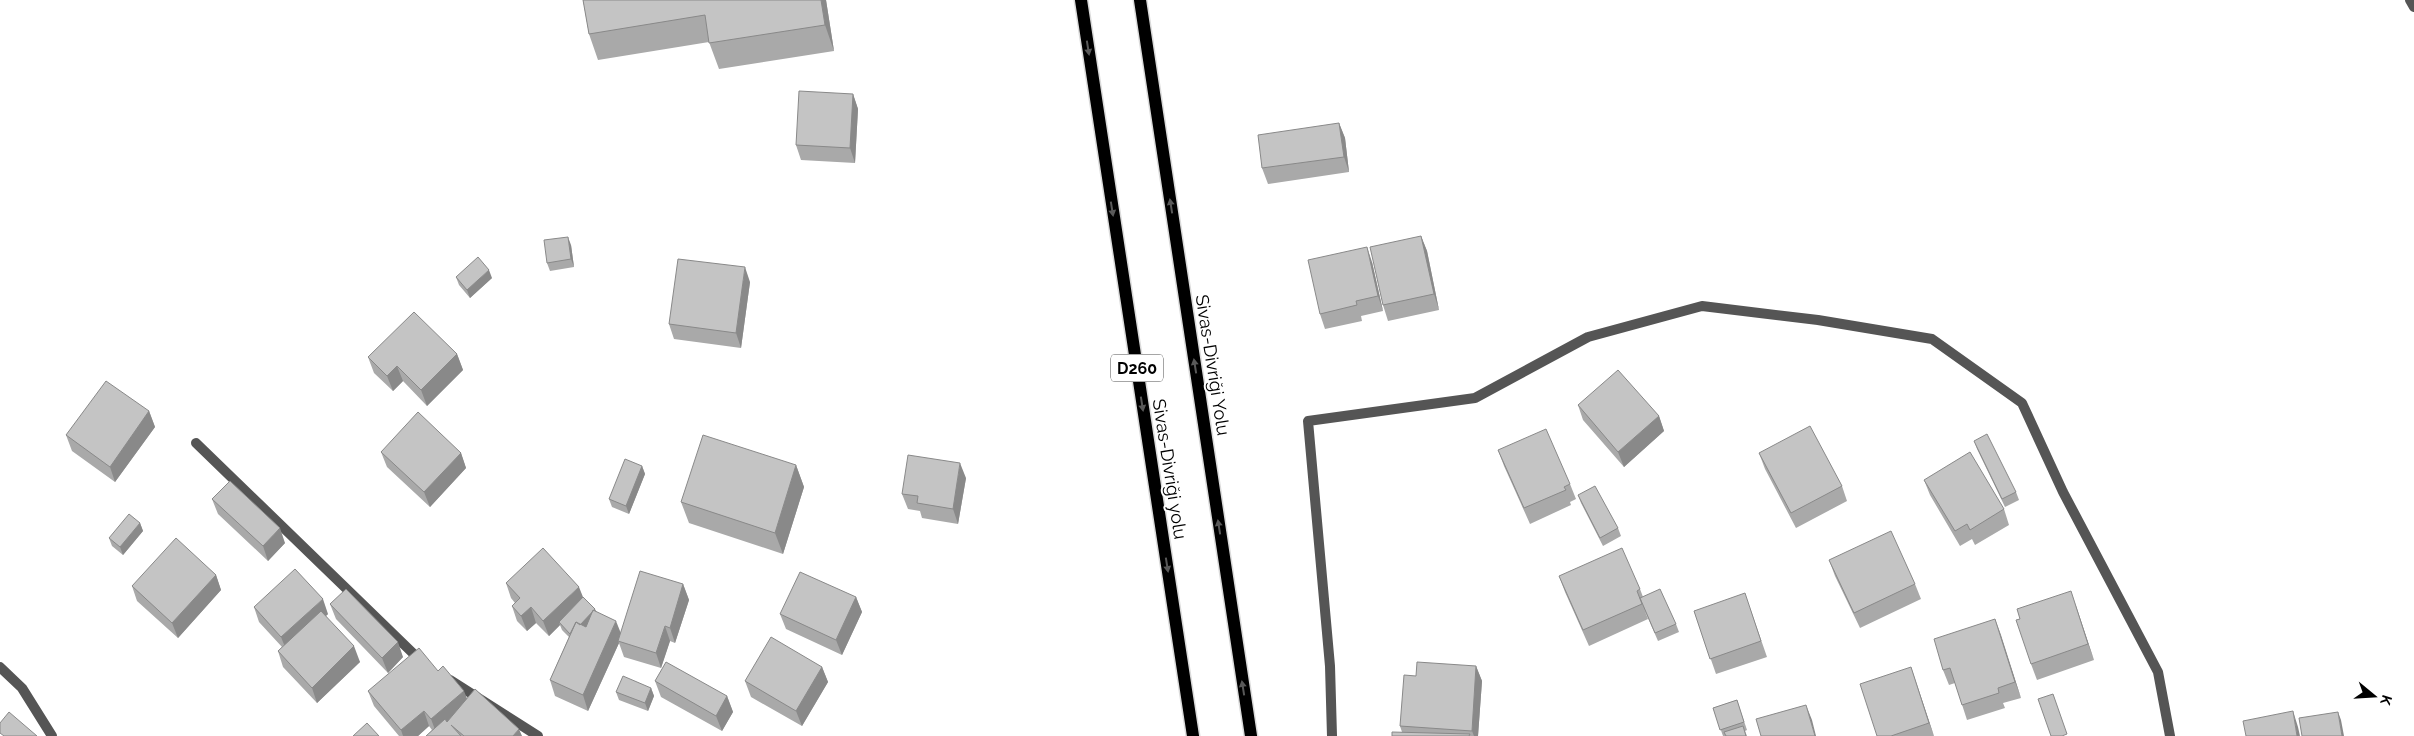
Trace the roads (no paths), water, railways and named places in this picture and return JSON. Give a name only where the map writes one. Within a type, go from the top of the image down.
[{"type":"main road","name":"Sivas-Divriği yolu","points":[[1081,0],[1193,736]]},
{"type":"main road","name":"Sivas-Divriği Yolu","points":[[1140,0],[1250,736]]},
{"type":"street","points":[[2410,0],[2414,7]]},
{"type":"street","points":[[1332,736],[1330,666],[1308,421],[1475,398],[1588,337],[1702,306],[1818,320],[1932,339],[2022,403],[2063,492],[2158,672],[2170,736]]},
{"type":"street","points":[[196,443],[415,657],[538,736]]},
{"type":"street","points":[[0,667],[22,688],[52,736]]}]
